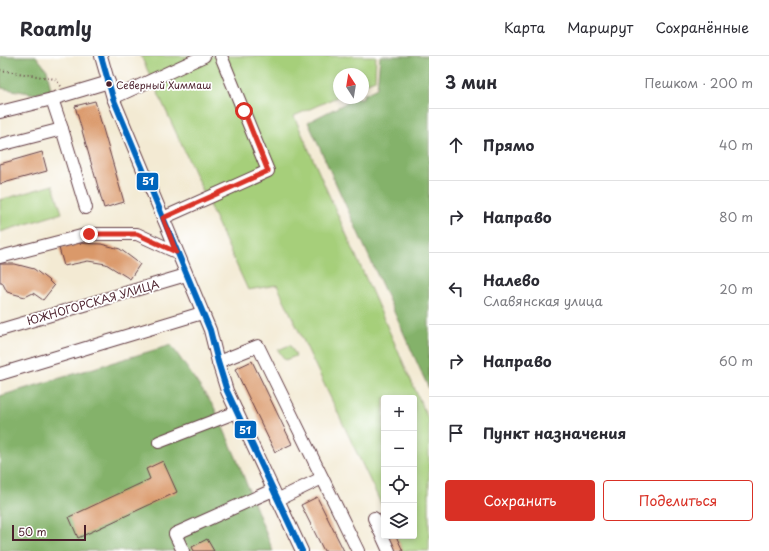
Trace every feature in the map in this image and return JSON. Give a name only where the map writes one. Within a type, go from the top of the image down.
[{"type":"street","points":[[101,56],[113,98],[176,252],[210,330],[227,391],[302,551]]},
{"type":"street","points":[[113,98],[204,56]]},
{"type":"street","points":[[163,218],[268,171],[221,56]]},
{"type":"street","points":[[0,112],[52,99],[108,82]]},
{"type":"street","points":[[52,99],[86,208]]},
{"type":"street","points":[[0,145],[62,129]]},
{"type":"street","points":[[0,258],[89,234],[137,234],[176,252]]},
{"type":"street","name":"ЮЖНОГОРСКАЯ УЛИЦА","points":[[0,330],[186,275]]},
{"type":"street","points":[[0,374],[202,313]]},
{"type":"street","points":[[218,362],[258,346],[358,551]]},
{"type":"street","points":[[159,442],[237,412]]},
{"type":"street","points":[[183,551],[175,534],[322,478]]},
{"type":"street","points":[[374,518],[389,551]]},
{"type":"path","points":[[0,70],[55,79],[68,94]]},
{"type":"green space","points":[[0,56],[36,56],[47,70],[51,90],[35,94],[1,88]]},
{"type":"green space","points":[[141,56],[376,56],[375,80],[369,82],[369,68],[333,68],[333,99],[294,116],[429,421],[429,551],[403,551],[397,539],[417,539],[417,395],[381,395],[381,504],[277,285],[248,290]]},
{"type":"green space","points":[[380,56],[429,56],[429,389],[308,122],[344,104],[369,104],[369,92],[377,88]]},
{"type":"green space","points":[[53,185],[62,213],[0,232],[0,200]]},
{"type":"green space","points":[[171,345],[214,407],[236,457],[273,551],[0,551],[0,396]]},
{"type":"green space","points":[[290,345],[296,356],[285,360],[278,350]]},
{"type":"building","points":[[95,101],[124,202],[104,208],[75,106]]},
{"type":"building","points":[[42,152],[47,171],[0,184],[0,164]]},
{"type":"building","points":[[77,243],[101,244],[120,249],[140,264],[130,279],[106,264],[88,261],[64,266],[59,248]]},
{"type":"building","points":[[0,264],[15,264],[34,269],[54,286],[43,300],[33,293],[25,297],[7,292],[2,282],[0,282]]},
{"type":"building","points":[[252,361],[292,444],[275,452],[235,369]]},
{"type":"building","points":[[163,461],[177,492],[78,538],[69,517],[150,479],[146,469]]},
{"type":"building","points":[[317,497],[344,551],[324,551],[301,505]]},
{"type":"building","points":[[207,539],[214,551],[194,551],[192,547]]},
{"type":"building","points":[[386,539],[397,539],[403,551],[392,551]]},
{"type":"transit line","name":"51","points":[[101,56],[113,98],[210,330],[227,391],[302,551]]},
{"type":"place","name":"Северный Химмаш","points":[[109,84]]},
{"type":"route","points":[[89,234],[137,234],[176,252],[163,218],[268,171],[244,111]]}]
